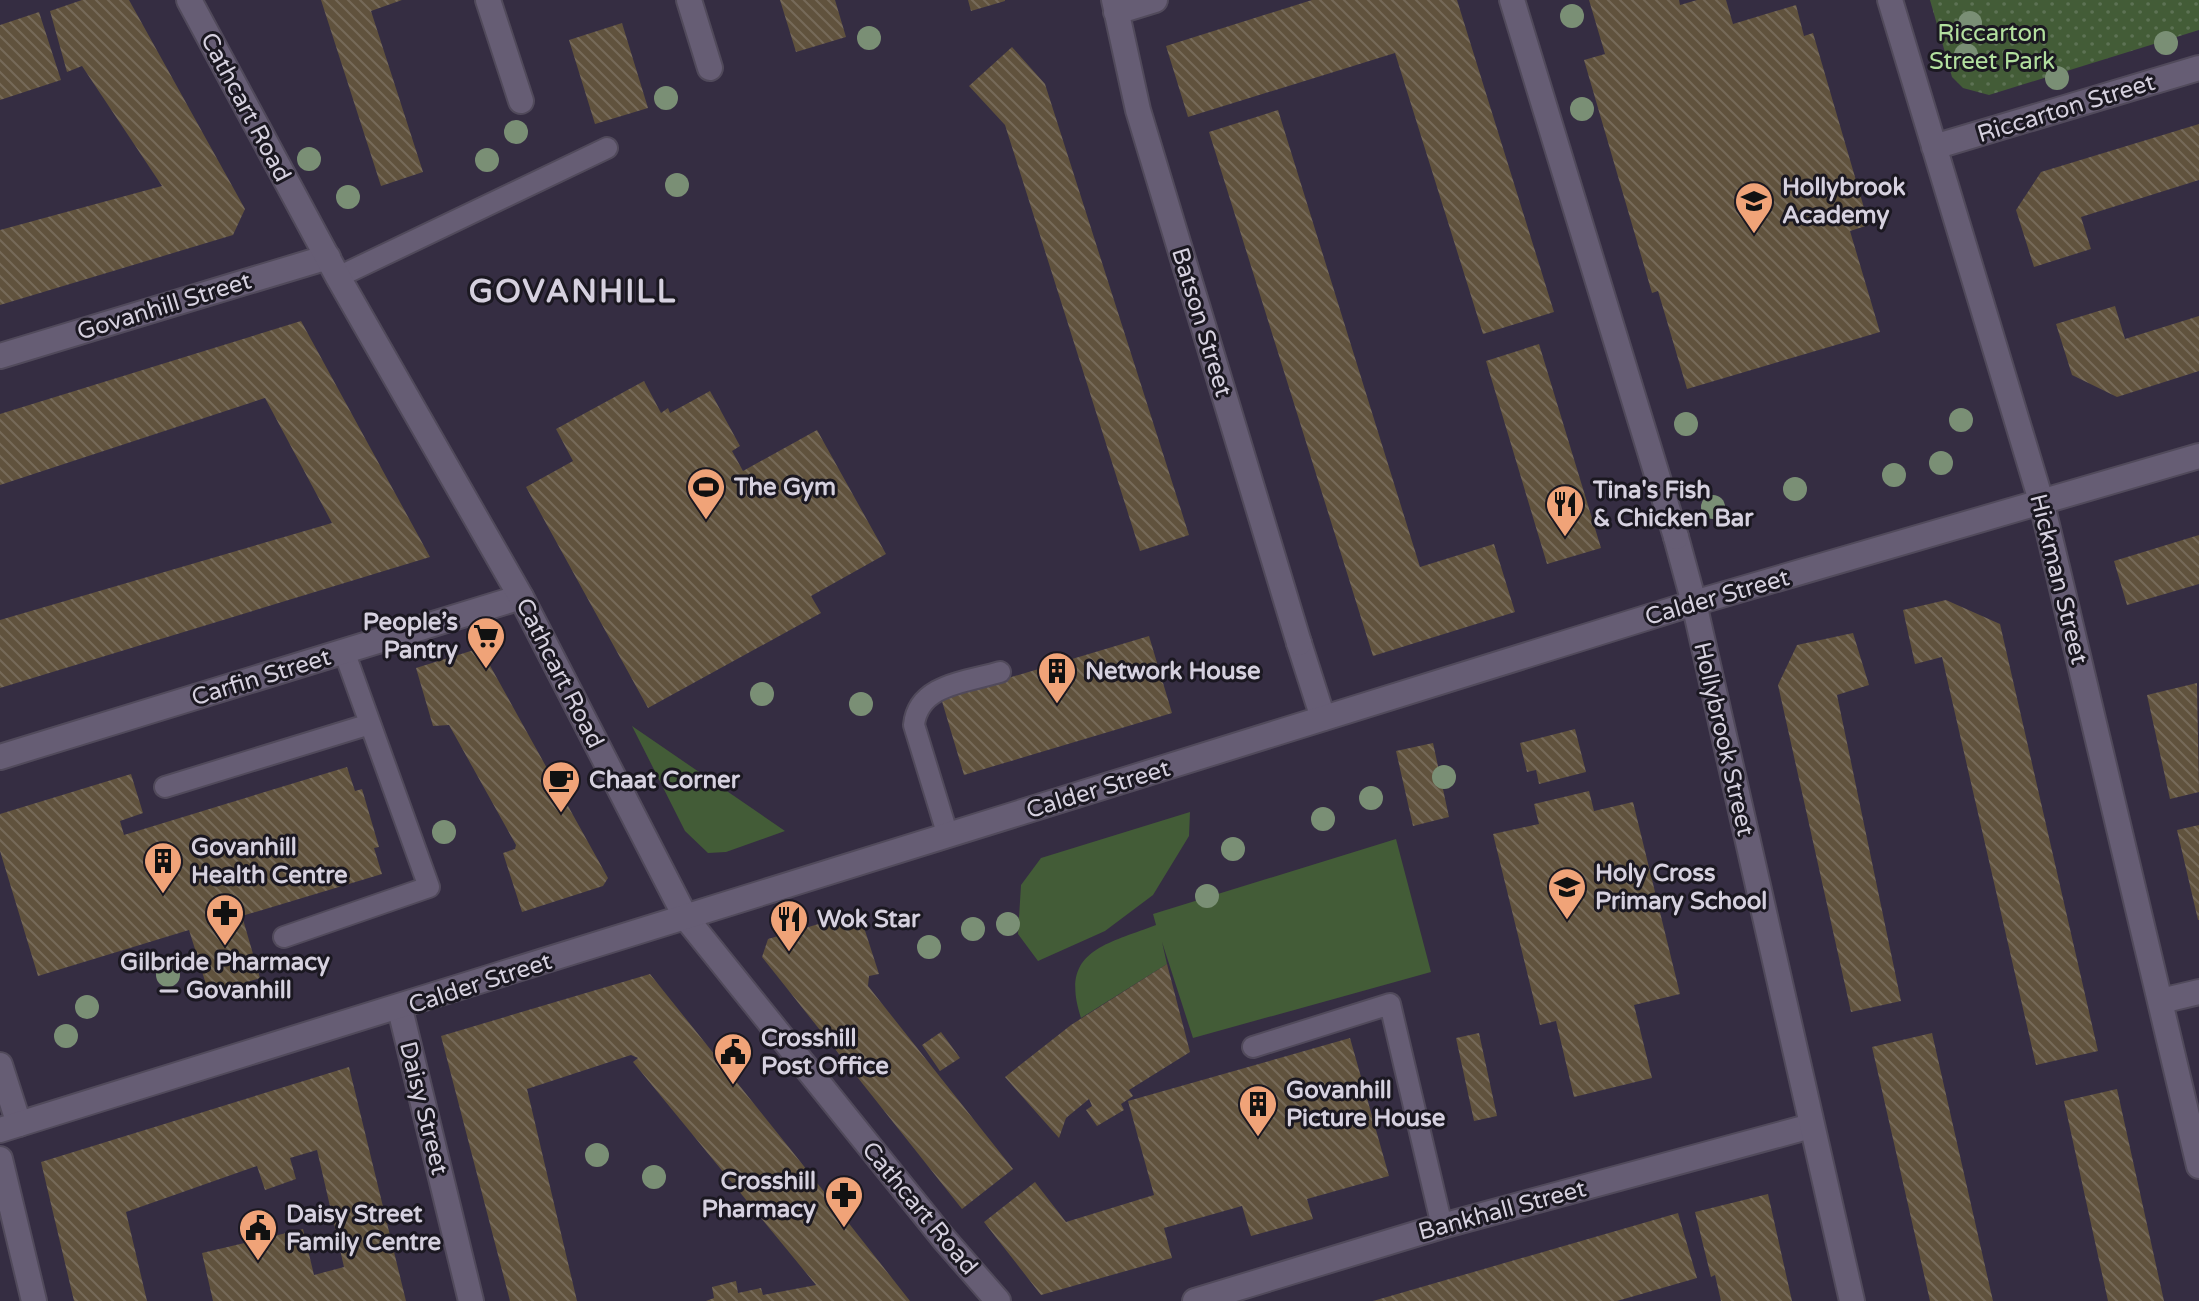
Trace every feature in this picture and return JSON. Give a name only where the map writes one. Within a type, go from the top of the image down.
[{"type":"street","name":"Cathcart Road","points":[[189,0],[333,267],[521,597],[686,918],[998,1301]]},
{"type":"street","points":[[488,0],[521,101]]},
{"type":"street","points":[[689,0],[710,68]]},
{"type":"street","points":[[1115,6],[1155,0]]},
{"type":"street","name":"Hollybrook Street","points":[[1512,0],[1694,603],[1852,1301]]},
{"type":"street","name":"Hickman Street","points":[[1890,0],[2042,504],[2199,1166]]},
{"type":"street","name":"Batson Street","points":[[1115,6],[1138,110],[1323,718]]},
{"type":"street","name":"Riccarton Street","points":[[1934,147],[2199,68]]},
{"type":"street","name":"Govanhill Street","points":[[0,356],[333,267]]},
{"type":"street","name":"Calder Street","points":[[9,1127],[400,1009],[1694,603],[2199,456]]},
{"type":"street","name":"Carfin Street","points":[[0,757],[521,597]]},
{"type":"street","points":[[2161,1001],[2199,992]]},
{"type":"street","name":"Daisy Street","points":[[400,1009],[471,1301]]},
{"type":"street","points":[[0,1065],[9,1127]]},
{"type":"street","name":"Bankhall Street","points":[[1195,1301],[1442,1226],[1811,1126]]},
{"type":"street","points":[[0,1159],[34,1301]]},
{"type":"lane","points":[[333,267],[607,148]]},
{"type":"lane","points":[[284,937],[429,887],[344,651]]},
{"type":"lane","points":[[948,836],[914,725],[915,714],[928,694],[1000,672]]},
{"type":"lane","points":[[165,787],[370,724]]},
{"type":"lane","points":[[1253,1047],[1390,1004],[1442,1226]]},
{"type":"green space","name":"Riccarton Street Park","points":[[1930,0],[2199,0],[2199,30],[1989,95],[1963,88],[1952,77]]},
{"type":"green space","points":[[632,726],[785,831],[726,852],[708,853],[685,831]]},
{"type":"green space","points":[[1190,812],[1189,836],[1153,895],[1105,931],[1038,961],[1018,934],[1021,885],[1041,858]]},
{"type":"green space","points":[[1396,839],[1431,972],[1193,1038],[1162,942],[1167,964],[1081,1018],[1076,978],[1081,964],[1104,946],[1156,925],[1153,914]]},
{"type":"building","points":[[82,0],[129,0],[245,209],[233,235],[0,305],[0,230],[162,186],[82,66],[67,72],[50,11]]},
{"type":"building","points":[[321,0],[402,0],[371,11],[423,172],[381,186]]},
{"type":"building","points":[[780,0],[835,0],[846,37],[796,52]]},
{"type":"building","points":[[968,0],[1005,0],[1005,1],[971,11]]},
{"type":"building","points":[[1312,0],[1457,0],[1554,312],[1483,334],[1395,53],[1188,117],[1166,46]]},
{"type":"building","points":[[1589,0],[1679,0],[1680,5],[1697,0],[1726,0],[1733,24],[1796,5],[1804,36],[1813,33],[1869,225],[1850,231],[1880,332],[1687,389],[1658,291],[1652,293],[1584,60],[1605,54]]},
{"type":"building","points":[[39,12],[61,80],[0,100],[0,25]]},
{"type":"building","points":[[622,23],[648,108],[595,124],[569,40]]},
{"type":"building","points":[[1012,47],[1045,84],[1189,535],[1140,551],[1005,125],[969,86]]},
{"type":"building","points":[[1278,110],[1420,567],[1494,544],[1515,612],[1373,656],[1209,132]]},
{"type":"building","points":[[2199,124],[2199,180],[2081,217],[2091,249],[2034,267],[2016,210],[2041,172]]},
{"type":"building","points":[[2115,306],[2125,339],[2199,316],[2199,371],[2117,397],[2072,375],[2056,324]]},
{"type":"building","points":[[301,321],[430,557],[0,688],[0,620],[332,523],[265,398],[0,485],[0,414]]},
{"type":"building","points":[[1539,344],[1601,548],[1547,564],[1486,361]]},
{"type":"building","name":"The Gym","points":[[644,381],[661,413],[668,408],[670,413],[710,391],[740,446],[732,451],[743,471],[817,430],[886,554],[811,596],[821,613],[648,708],[526,487],[573,461],[556,429]]},
{"type":"building","points":[[2199,535],[2199,584],[2127,605],[2114,561]]},
{"type":"building","points":[[1946,600],[2000,624],[2098,1051],[2036,1065],[1942,657],[1915,664],[1903,610]]},
{"type":"building","points":[[1853,633],[1869,685],[1837,695],[1901,1001],[1851,1012],[1778,685],[1797,645]]},
{"type":"building","name":"Network House","points":[[1149,636],[1172,713],[964,775],[941,698]]},
{"type":"building","points":[[474,650],[483,653],[608,878],[603,886],[522,912],[503,853],[515,849],[516,845],[449,725],[433,726],[416,668]]},
{"type":"building","points":[[2197,683],[2199,792],[2170,799],[2147,695]]},
{"type":"building","points":[[1575,729],[1586,772],[1539,784],[1536,770],[1527,772],[1520,743]]},
{"type":"building","points":[[1433,743],[1449,817],[1413,826],[1396,751]]},
{"type":"building","name":"Govanhill Health Centre","points":[[347,767],[355,791],[362,789],[379,847],[374,848],[382,874],[242,916],[260,978],[209,994],[189,930],[38,976],[0,851],[0,814],[131,774],[143,813],[120,821],[124,835]]},
{"type":"building","points":[[1589,791],[1594,811],[1633,802],[1680,994],[1634,1005],[1652,1078],[1574,1097],[1556,1021],[1540,1025],[1493,834],[1539,824],[1534,804]]},
{"type":"building","points":[[2199,825],[2199,920],[2198,920],[2177,830]]},
{"type":"building","points":[[859,912],[879,974],[869,976],[868,986],[1013,1169],[962,1209],[762,957],[768,939]]},
{"type":"building","points":[[1167,964],[1190,1052],[1129,1090],[1133,1096],[1121,1104],[1124,1110],[1097,1126],[1086,1110],[1092,1106],[1089,1099],[1066,1118],[1059,1138],[1005,1077],[1071,1025]]},
{"type":"building","points":[[650,974],[910,1301],[706,1301],[714,1298],[712,1287],[736,1281],[738,1293],[761,1288],[763,1295],[816,1285],[633,1062],[638,1058],[631,1055],[527,1089],[577,1301],[510,1301],[441,1036]]},
{"type":"building","points":[[941,1032],[960,1058],[940,1071],[922,1045]]},
{"type":"building","points":[[1479,1033],[1497,1116],[1474,1121],[1456,1038]]},
{"type":"building","points":[[1932,1033],[1993,1301],[1930,1301],[1872,1047]]},
{"type":"building","name":"Govanhill Picture House","points":[[1350,1038],[1389,1176],[1307,1199],[1313,1219],[1251,1236],[1242,1206],[1164,1228],[1172,1258],[1041,1295],[984,1222],[1035,1182],[1066,1222],[1154,1195],[1128,1101]]},
{"type":"building","points":[[349,1067],[406,1301],[213,1301],[202,1253],[303,1229],[314,1275],[344,1267],[317,1150],[290,1158],[296,1179],[265,1190],[257,1166],[126,1212],[147,1301],[74,1301],[41,1162]]},
{"type":"building","points":[[2117,1089],[2164,1301],[2108,1301],[2064,1101]]},
{"type":"building","points":[[1768,1194],[1792,1301],[1721,1301],[1715,1275],[1711,1277],[1695,1212]]},
{"type":"building","points":[[1678,1213],[1697,1278],[1617,1301],[1373,1301]]},
{"type":"place","name":"Hollybrook Academy","points":[[1754,235]]},
{"type":"place","name":"The Gym","points":[[706,521]]},
{"type":"place","name":"Tina's Fish & Chicken Bar","points":[[1565,538]]},
{"type":"place","name":"People’s Pantry","points":[[486,670]]},
{"type":"place","name":"Network House","points":[[1057,705]]},
{"type":"place","name":"Chaat Corner","points":[[561,814]]},
{"type":"place","name":"Govanhill Health Centre","points":[[163,895]]},
{"type":"place","name":"Holy Cross Primary School","points":[[1567,921]]},
{"type":"place","name":"Gilbride Pharmacy — Govanhill","points":[[225,947]]},
{"type":"place","name":"Wok Star","points":[[789,953]]},
{"type":"place","name":"Crosshill Post Office","points":[[733,1086]]},
{"type":"place","name":"Govanhill Picture House","points":[[1258,1138]]},
{"type":"place","name":"Crosshill Pharmacy","points":[[844,1229]]},
{"type":"place","name":"Daisy Street Family Centre","points":[[258,1262]]},
{"type":"district","name":"GOVANHILL","points":[[573,291]]}]
